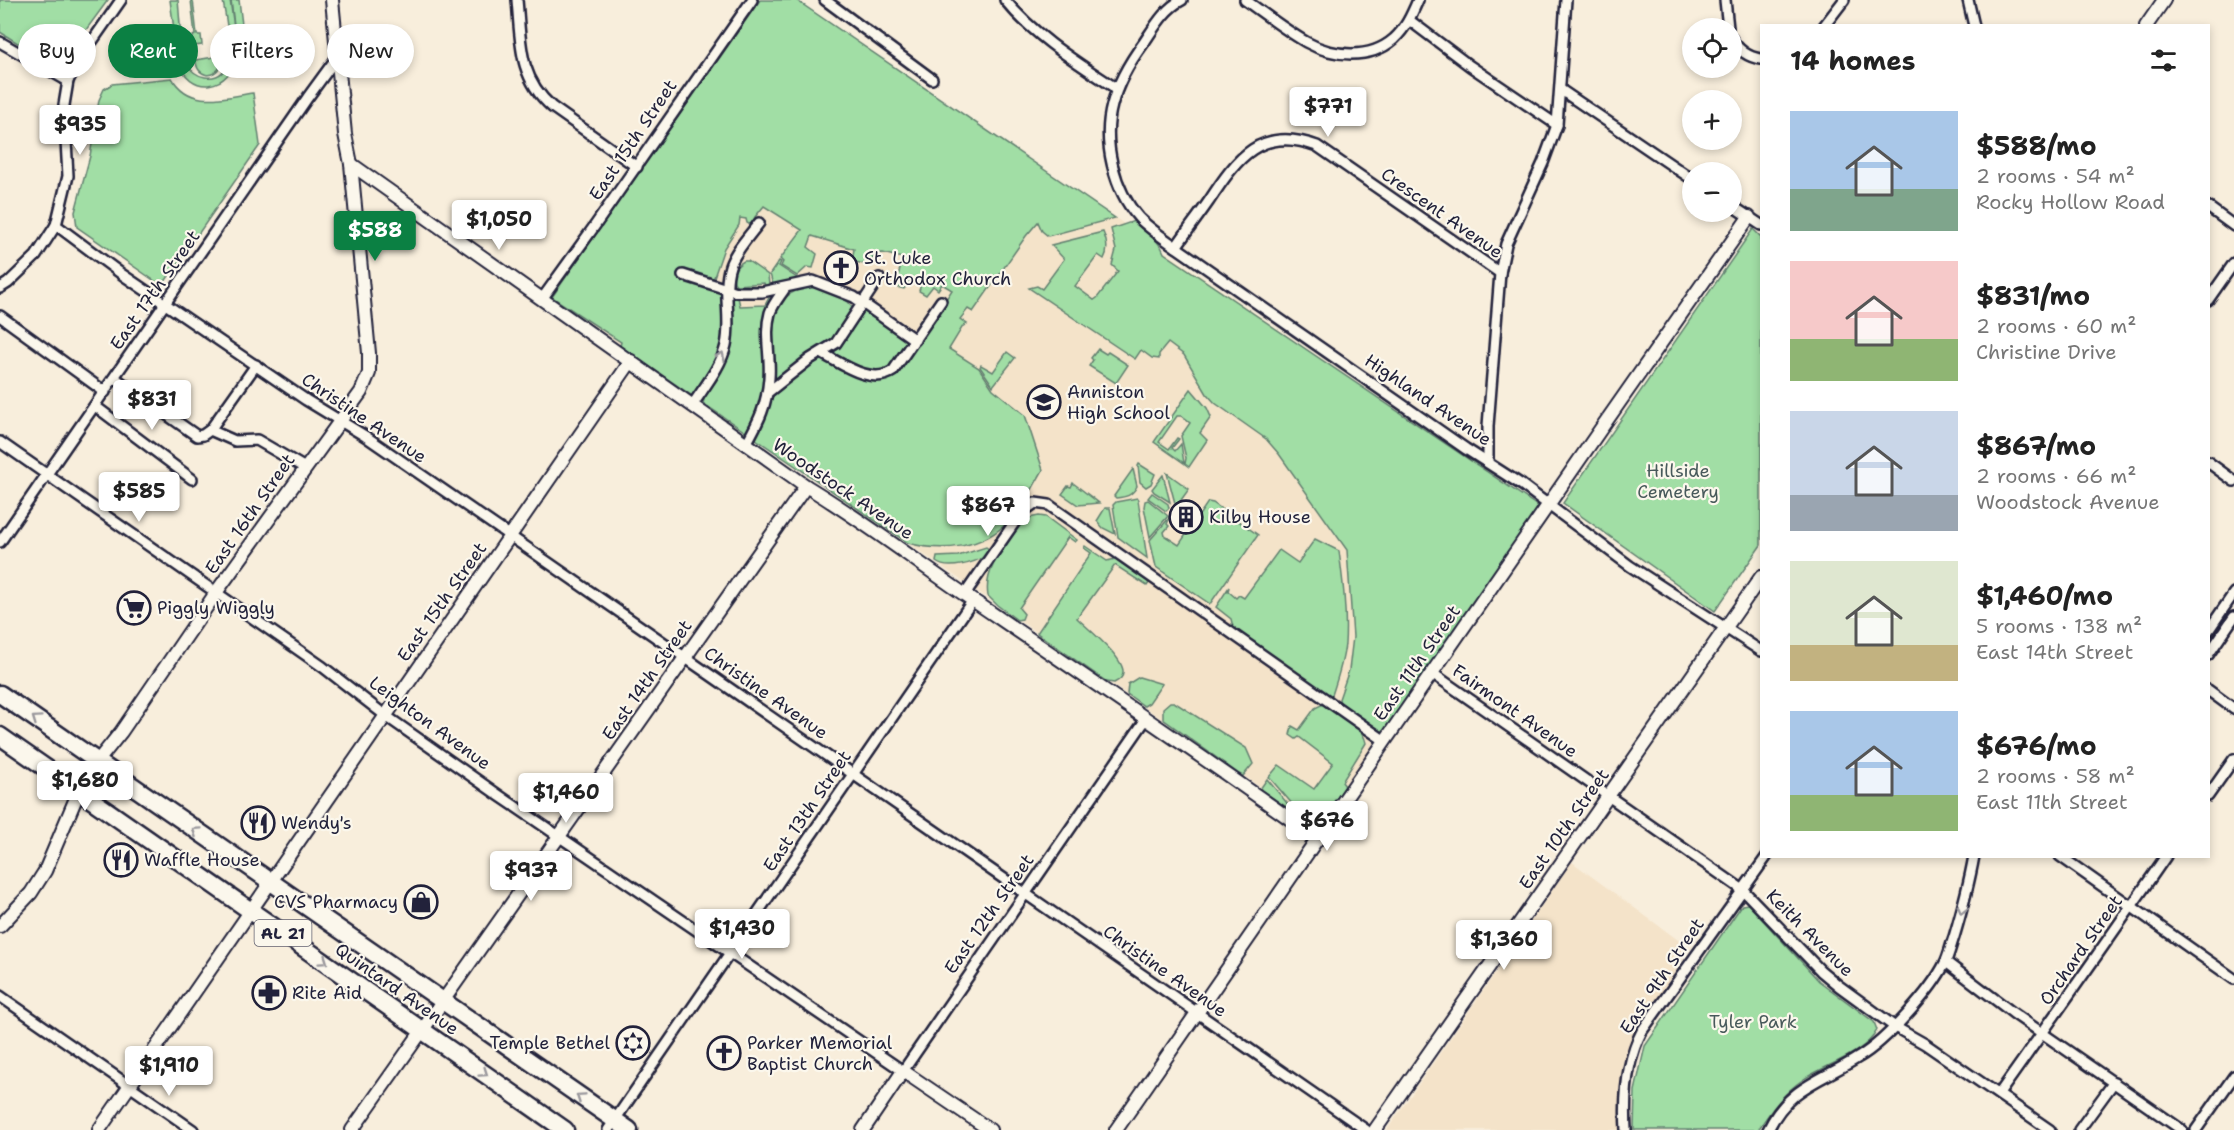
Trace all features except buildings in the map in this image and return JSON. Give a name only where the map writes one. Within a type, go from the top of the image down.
[{"type":"highway","name":"Quintard Avenue","points":[[0,694],[443,1001],[611,1125],[629,1130]]},
{"type":"highway","name":"Quintard Avenue","points":[[0,736],[565,1130]]},
{"type":"street","points":[[0,288],[36,256],[56,225],[68,176],[64,105],[68,81],[121,0]]},
{"type":"street","name":"East 16th Street","points":[[332,0],[335,24]]},
{"type":"street","points":[[517,0],[523,61],[530,81],[552,107],[637,167]]},
{"type":"street","name":"East 15th Street","points":[[542,299],[637,167],[752,0]]},
{"type":"street","points":[[825,0],[932,79]]},
{"type":"street","points":[[1005,0],[1055,46],[1117,89]]},
{"type":"street","points":[[1245,0],[1308,43],[1344,55],[1374,50],[1391,41],[1409,20],[1418,0]]},
{"type":"street","points":[[1488,462],[1488,426],[1500,273],[1506,244],[1543,163],[1557,124],[1566,0]]},
{"type":"street","points":[[1725,0],[1727,18]]},
{"type":"street","points":[[1826,24],[1844,0]]},
{"type":"street","points":[[1968,0],[1974,24]]},
{"type":"street","points":[[2147,24],[2164,0]]},
{"type":"street","name":"Highland Avenue","points":[[1176,1],[1127,66],[1117,89],[1110,116],[1110,149],[1113,167],[1119,187],[1130,207],[1149,228],[1488,462],[1630,566],[1760,650]]},
{"type":"street","points":[[1409,20],[1470,66],[1557,124]]},
{"type":"street","points":[[0,42],[68,81]]},
{"type":"street","points":[[1742,51],[1760,59]]},
{"type":"street","name":"East 17th Street","points":[[0,542],[327,72]]},
{"type":"street","name":"East 16th Street","points":[[0,926],[31,893],[45,871],[79,791],[97,762],[361,392],[369,374],[351,164],[345,134],[340,78]]},
{"type":"street","points":[[1561,90],[1682,172]]},
{"type":"street","name":"Crescent Avenue","points":[[1176,247],[1240,157],[1266,142],[1287,139],[1302,140],[1317,146],[1500,273]]},
{"type":"street","name":"Woodstock Avenue","points":[[351,164],[806,486],[835,503],[1182,741],[1318,838]]},
{"type":"street","points":[[2210,208],[2234,226]]},
{"type":"street","points":[[1742,212],[1760,224]]},
{"type":"street","name":"East 11th Street","points":[[1116,1130],[1749,217]]},
{"type":"street","points":[[692,406],[726,347],[729,328],[728,277],[731,264],[759,223]]},
{"type":"street","name":"Christine Avenue","points":[[56,225],[256,365],[365,436],[510,536],[1366,1130]]},
{"type":"street","points":[[2210,297],[2234,263]]},
{"type":"street","points":[[683,275],[728,289],[762,292],[813,281],[863,303],[915,340]]},
{"type":"street","points":[[767,393],[810,359],[836,343],[879,278]]},
{"type":"street","points":[[746,444],[761,419],[769,376],[767,329],[771,310],[785,288]]},
{"type":"street","points":[[821,353],[870,376],[886,376],[893,371],[941,301]]},
{"type":"street","points":[[0,316],[105,392]]},
{"type":"street","name":"East 15th Street","points":[[99,1130],[631,361]]},
{"type":"street","points":[[115,378],[197,436],[210,430],[256,365]]},
{"type":"street","points":[[95,406],[192,479]]},
{"type":"street","points":[[210,430],[235,441],[257,440],[305,468]]},
{"type":"street","name":"Leighton Avenue","points":[[0,442],[323,667],[386,716],[990,1130]]},
{"type":"street","points":[[2210,467],[2234,481]]},
{"type":"street","name":"East 14th Street","points":[[352,1130],[806,486]]},
{"type":"street","name":"East 13th Street","points":[[611,1125],[853,774],[1021,513],[1035,503],[1049,505],[1385,741]]},
{"type":"street","name":"East 10th Street","points":[[1376,1130],[1760,578]]},
{"type":"street","points":[[2210,628],[2234,593]]},
{"type":"street","points":[[2210,652],[2233,618],[2221,612]]},
{"type":"street","name":"Fairmont Avenue","points":[[1432,673],[1609,796]]},
{"type":"street","points":[[2210,691],[2234,709]]},
{"type":"street","name":"East 12th Street","points":[[863,1130],[1146,718]]},
{"type":"street","points":[[2210,792],[2234,759]]},
{"type":"street","name":"Keith Avenue","points":[[1609,796],[1743,890],[1821,971],[1894,1027],[1925,1044],[2050,1130]]},
{"type":"street","name":"East 9th Street","points":[[1626,1130],[1629,1067],[1633,1048],[1642,1031],[1766,858]]},
{"type":"street","points":[[1768,1130],[1774,1118],[1793,1095],[1809,1083],[1862,1056],[1894,1027],[1946,963],[1962,910],[1974,858]]},
{"type":"street","points":[[2065,858],[2234,979]]},
{"type":"street","name":"Orchard Street","points":[[1999,1094],[2165,858]]},
{"type":"street","points":[[1946,963],[2013,1013],[2182,1130]]},
{"type":"street","points":[[0,996],[193,1130]]},
{"type":"street","points":[[2196,1130],[2234,1076]]},
{"type":"street","points":[[2079,1130],[2114,1082]]},
{"type":"shaded area","name":"Anniston High School","points":[[760,0],[796,0],[1539,507],[1318,827],[552,297]]},
{"type":"shaded area","points":[[1572,862],[1689,948],[1623,1061],[1620,1097],[1623,1130],[1387,1130]]},
{"type":"green space","points":[[0,0],[108,0],[90,24],[18,24],[18,43],[0,32]]},
{"type":"green space","points":[[170,0],[178,0],[180,24],[173,24]]},
{"type":"green space","points":[[191,0],[193,0],[196,24],[194,24]]},
{"type":"green space","points":[[223,0],[230,0],[234,24],[227,24]]},
{"type":"green space","points":[[231,0],[239,0],[242,24],[234,24]]},
{"type":"green space","points":[[760,0],[796,0],[1115,218],[1048,236],[1042,231],[1038,222],[973,312],[968,309],[960,319],[967,324],[963,326],[949,349],[979,368],[993,389],[1025,415],[1043,470],[1019,510],[999,530],[975,542],[948,548],[908,543],[753,437],[767,413],[774,393],[817,360],[837,364],[868,380],[889,379],[899,371],[952,290],[942,284],[938,290],[933,286],[926,295],[919,291],[921,284],[912,278],[904,289],[896,287],[902,258],[883,253],[874,254],[871,266],[852,261],[854,249],[812,236],[808,247],[817,254],[813,268],[807,267],[797,276],[781,266],[783,262],[780,259],[802,230],[764,206],[751,225],[746,219],[740,218],[739,225],[724,248],[712,283],[683,270],[677,278],[724,292],[726,327],[722,348],[694,397],[620,346],[621,342],[552,297]]},
{"type":"green space","points":[[198,35],[201,35],[202,45],[198,46]]},
{"type":"green space","points":[[210,58],[210,74],[199,70],[198,60]]},
{"type":"green space","points":[[198,75],[224,78],[209,85],[188,78],[198,78]]},
{"type":"green space","points":[[172,78],[179,88],[188,94],[208,99],[253,93],[260,145],[162,286],[77,227],[75,212],[90,156],[99,100],[104,89],[112,84]]},
{"type":"green space","points":[[1134,221],[1155,240],[1164,253],[1539,507],[1383,733],[1341,707],[1339,699],[1349,670],[1353,637],[1347,550],[1279,454],[1266,439],[1215,403],[1207,394],[1184,355],[1168,343],[1159,354],[1159,359],[1152,358],[1141,350],[1135,359],[1029,288],[1037,286],[1042,289],[1064,259],[1051,245],[1103,232],[1107,246],[1104,259],[1098,255],[1075,286],[1094,300],[1118,271],[1112,265],[1116,250],[1111,229]]},
{"type":"green space","name":"Hillside Cemetery","points":[[1753,229],[1760,236],[1760,546],[1715,611],[1563,503]]},
{"type":"green space","points":[[748,261],[768,275],[769,285],[765,286],[764,283],[736,285],[733,276],[736,267]]},
{"type":"green space","points":[[779,261],[781,262],[779,266],[797,278],[795,280],[773,285],[770,274]]},
{"type":"green space","points":[[808,287],[821,289],[841,297],[854,310],[838,336],[773,385],[771,340],[776,312],[782,301],[793,292]]},
{"type":"green space","points":[[732,296],[738,297],[740,306],[765,305],[770,296],[772,297],[765,320],[765,386],[758,415],[747,433],[703,403],[708,387],[723,361]]},
{"type":"green space","points":[[864,311],[906,337],[908,341],[890,369],[875,374],[835,354]]},
{"type":"green space","points":[[1098,349],[1106,354],[1108,352],[1128,365],[1116,383],[1089,366],[1093,360],[1091,358]]},
{"type":"green space","points":[[1007,352],[1015,358],[993,386],[980,367],[981,365],[993,372]]},
{"type":"green space","points":[[1191,389],[1207,408],[1211,417],[1200,433],[1207,440],[1189,467],[1185,464],[1186,458],[1181,436],[1190,423],[1181,416],[1177,416],[1159,442],[1169,449],[1177,438],[1179,439],[1172,448],[1175,451],[1181,444],[1184,463],[1154,442]]},
{"type":"green space","points":[[1040,390],[1051,398],[1060,400],[1050,414],[1031,401]]},
{"type":"green space","points":[[1139,464],[1155,474],[1151,484],[1146,487],[1140,482]]},
{"type":"green space","points":[[1133,469],[1137,486],[1128,495],[1116,498],[1114,496]]},
{"type":"green space","points":[[1167,473],[1189,489],[1176,507]]},
{"type":"green space","points":[[1163,475],[1170,502],[1152,489]]},
{"type":"green space","points":[[1073,483],[1099,503],[1078,505],[1062,494]]},
{"type":"green space","points":[[1152,493],[1168,504],[1169,508],[1166,511],[1148,498]]},
{"type":"green space","points":[[1137,498],[1147,558],[1118,537],[1113,505],[1116,502]]},
{"type":"green space","points":[[1148,500],[1168,516],[1150,537],[1144,507],[1145,501]]},
{"type":"green space","points":[[1208,502],[1213,503],[1258,535],[1210,604],[1156,567],[1150,540],[1170,517],[1167,524],[1169,526],[1164,532],[1165,536],[1179,545]]},
{"type":"green space","points":[[1105,508],[1110,508],[1115,534],[1103,528],[1097,521]]},
{"type":"green space","points":[[1046,517],[1077,540],[1075,542],[1068,537],[1019,608],[1024,614],[1022,619],[1017,620],[988,596],[989,575],[998,555],[1024,519]]},
{"type":"green space","points":[[1315,539],[1339,551],[1343,586],[1345,644],[1331,698],[1234,631],[1231,619],[1216,607],[1229,587],[1228,591],[1236,598],[1239,595],[1244,598],[1279,550],[1298,563]]},
{"type":"green space","points":[[1085,546],[1107,561],[1115,559],[1149,583],[1147,586],[1115,565],[1077,618],[1118,659],[1123,675],[1114,683],[1107,682],[1037,633],[1091,553],[1084,548]]},
{"type":"green space","points":[[986,547],[990,550],[987,555],[976,561],[954,566],[941,565],[936,562],[937,557],[958,556]]},
{"type":"green space","points":[[1139,677],[1162,684],[1149,703],[1144,706],[1127,694],[1128,684]]},
{"type":"green space","points":[[1170,702],[1174,702],[1246,748],[1253,764],[1243,776],[1163,719],[1163,708]]},
{"type":"green space","points":[[1323,704],[1355,725],[1366,743],[1342,782],[1345,786],[1334,803],[1325,811],[1321,822],[1317,824],[1294,806],[1269,777],[1279,765],[1314,789],[1333,763],[1299,737],[1296,739],[1290,735],[1292,726],[1299,730],[1315,708]]},
{"type":"green space","points":[[1267,779],[1287,803],[1289,809],[1260,789]]},
{"type":"green space","name":"Tyler Park","points":[[1748,904],[1819,981],[1874,1022],[1877,1030],[1872,1038],[1855,1052],[1804,1079],[1790,1090],[1758,1130],[1634,1130],[1635,1091],[1645,1046],[1742,905]]},
{"type":"place","name":"St. Luke Orthodox Church","points":[[841,268]]},
{"type":"place","name":"Anniston High School","points":[[1044,402]]},
{"type":"place","name":"Kilby House","points":[[1186,517]]},
{"type":"place","name":"Piggly Wiggly","points":[[134,608]]},
{"type":"place","name":"Wendy's","points":[[258,823]]},
{"type":"place","name":"Waffle House","points":[[121,860]]},
{"type":"place","name":"CVS Pharmacy","points":[[421,902]]},
{"type":"place","name":"Rite Aid","points":[[269,993]]},
{"type":"place","name":"Temple Bethel","points":[[633,1043]]},
{"type":"place","name":"Parker Memorial Baptist Church","points":[[724,1053]]}]
